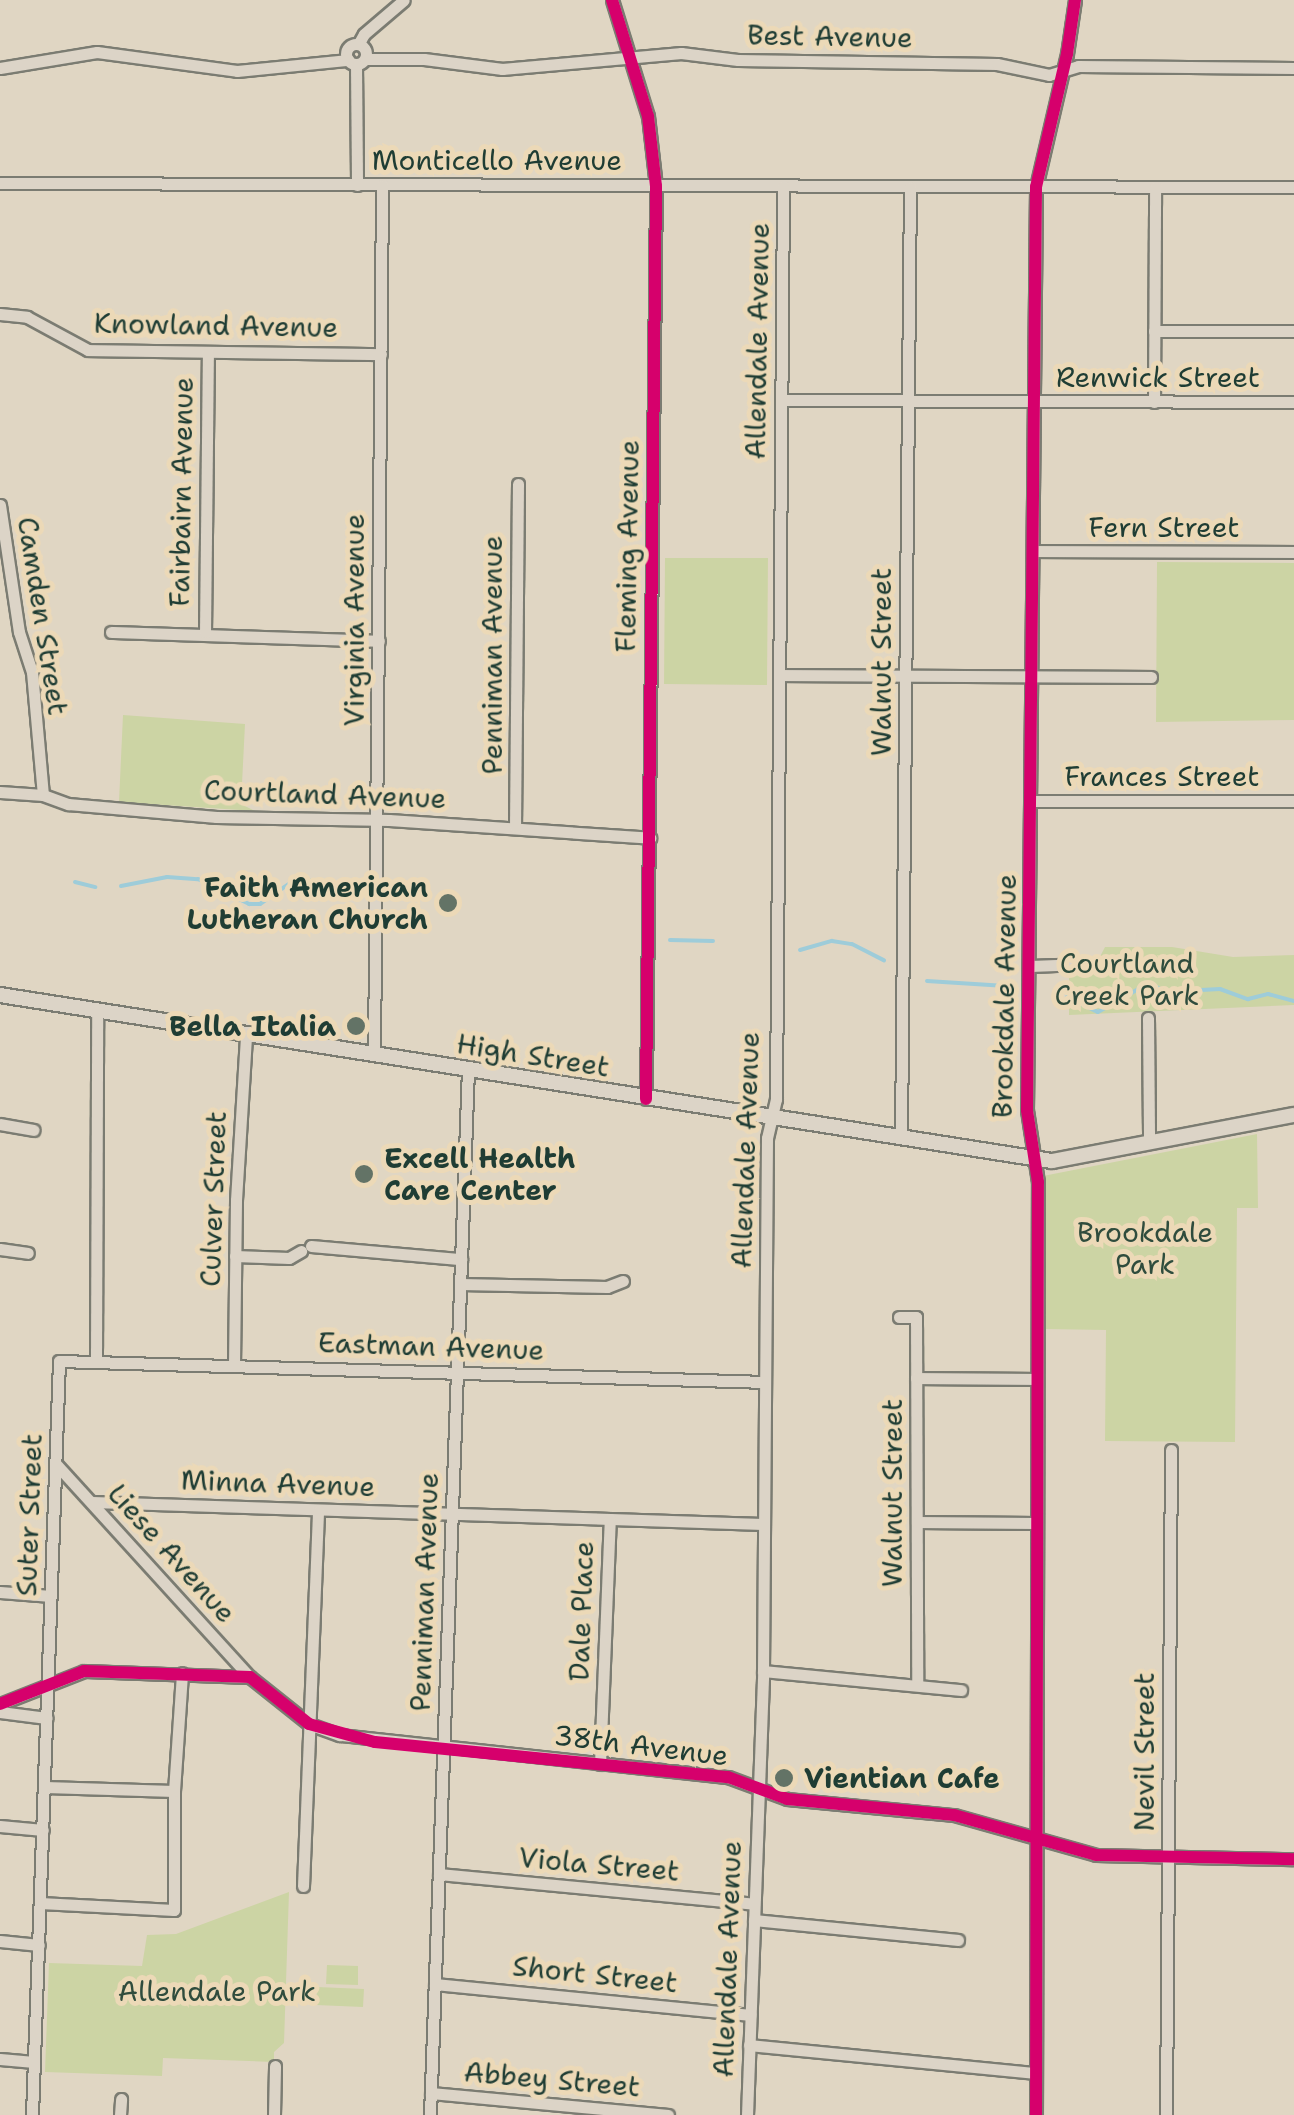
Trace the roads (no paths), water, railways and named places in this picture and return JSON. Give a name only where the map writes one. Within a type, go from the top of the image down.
[{"type":"main road","name":"High Street","points":[[0,995],[1052,1161],[1294,1115]]},
{"type":"street","points":[[0,68],[97,52],[209,70],[307,62],[355,44],[404,0]]},
{"type":"street","name":"Fleming Avenue","points":[[612,0],[648,116],[656,186],[646,1099]]},
{"type":"street","name":"Brookdale Avenue","points":[[1036,2115],[1038,1182],[1027,1121],[1036,187],[1075,0]]},
{"type":"street","points":[[355,44],[357,185]]},
{"type":"street","name":"Best Avenue","points":[[307,62],[424,58],[502,70],[681,53],[738,60],[996,64],[1048,75],[1078,66],[1294,68]]},
{"type":"street","name":"Monticello Avenue","points":[[0,183],[1294,187]]},
{"type":"street","name":"Virginia Avenue","points":[[374,1055],[382,186]]},
{"type":"street","name":"Allendale Avenue","points":[[747,2115],[763,1672],[764,1382],[771,1118],[776,1099],[783,186]]},
{"type":"street","name":"Walnut Street","points":[[901,1138],[910,187]]},
{"type":"street","points":[[1154,402],[1155,187]]},
{"type":"street","name":"Knowland Avenue","points":[[0,314],[27,317],[88,350],[381,354]]},
{"type":"street","points":[[1154,330],[1294,331]]},
{"type":"street","name":"Fairbairn Avenue","points":[[205,632],[208,352]]},
{"type":"street","name":"Renwick Street","points":[[782,400],[1294,402]]},
{"type":"street","name":"Penniman Avenue","points":[[516,827],[518,484]]},
{"type":"street","name":"Camden Street","points":[[0,504],[3,551],[18,632],[32,672],[43,795]]},
{"type":"street","points":[[0,566],[3,551]]},
{"type":"street","name":"Fern Street","points":[[1033,551],[1294,552]]},
{"type":"street","points":[[111,632],[205,632],[378,641]]},
{"type":"street","points":[[780,675],[1151,677]]},
{"type":"street","name":"Courtland Avenue","points":[[0,792],[43,795],[68,804],[106,809],[516,827],[650,838]]},
{"type":"street","name":"Frances Street","points":[[1031,801],[1294,802]]},
{"type":"street","points":[[1029,966],[1084,964]]},
{"type":"street","points":[[96,1360],[97,1012]]},
{"type":"street","points":[[1148,1018],[1149,1142]]},
{"type":"street","name":"Culver Street","points":[[234,1364],[234,1256],[246,1035]]},
{"type":"street","name":"Penniman Avenue","points":[[430,2115],[468,1070]]},
{"type":"street","points":[[0,1124],[34,1130]]},
{"type":"street","points":[[234,1256],[289,1258],[306,1249],[461,1259]]},
{"type":"street","points":[[0,1250],[28,1254]]},
{"type":"street","points":[[460,1284],[606,1287],[623,1282]]},
{"type":"street","name":"Walnut Street","points":[[900,1317],[916,1317],[917,1686]]},
{"type":"street","name":"Eastman Avenue","points":[[96,1360],[764,1382]]},
{"type":"street","name":"Suter Street","points":[[32,2115],[60,1361],[96,1360]]},
{"type":"street","points":[[916,1378],[1035,1379]]},
{"type":"street","name":"Nevil Street","points":[[1166,2115],[1171,1450]]},
{"type":"street","name":"Liese Avenue","points":[[56,1464],[250,1677]]},
{"type":"street","name":"Minna Avenue","points":[[92,1502],[763,1524]]},
{"type":"street","points":[[303,1886],[318,1510]]},
{"type":"street","name":"Dale Place","points":[[600,1764],[610,1519]]},
{"type":"street","points":[[917,1522],[1035,1523]]},
{"type":"street","points":[[0,1592],[50,1596]]},
{"type":"street","points":[[0,1704],[84,1670],[250,1677]]},
{"type":"street","points":[[763,1672],[960,1690]]},
{"type":"street","points":[[40,1903],[174,1910],[174,1791],[182,1673]]},
{"type":"street","name":"38th Avenue","points":[[250,1677],[308,1724],[375,1742],[728,1777],[787,1798],[954,1815],[1096,1856],[1294,1859]]},
{"type":"street","points":[[0,1712],[47,1718]]},
{"type":"street","points":[[45,1787],[174,1791]]},
{"type":"street","points":[[0,1826],[43,1830]]},
{"type":"street","name":"Viola Street","points":[[440,1874],[754,1904]]},
{"type":"street","points":[[754,1920],[958,1940]]},
{"type":"street","points":[[0,1941],[38,1945]]},
{"type":"street","name":"Short Street","points":[[435,1984],[750,2014]]},
{"type":"street","points":[[749,2044],[1036,2073]]},
{"type":"street","points":[[0,2059],[34,2062]]},
{"type":"street","points":[[274,2115],[275,2066]]},
{"type":"street","name":"Abbey Street","points":[[431,2092],[668,2115]]},
{"type":"street","points":[[120,2099],[120,2115]]},
{"type":"waterway","points":[[121,886],[167,877],[198,879],[249,904],[260,904],[290,883],[308,880],[334,883],[357,894]]},
{"type":"waterway","points":[[75,882],[95,887]]},
{"type":"waterway","points":[[670,940],[713,941]]},
{"type":"waterway","points":[[800,950],[832,941],[852,944],[884,960]]},
{"type":"waterway","points":[[927,981],[1006,986]]},
{"type":"waterway","points":[[1067,997],[1098,1012],[1140,988],[1155,986],[1164,992],[1220,989],[1248,999],[1268,994],[1294,1001]]},
{"type":"place","name":"Faith American Lutheran Church","points":[[448,903]]},
{"type":"place","name":"Bella Italia","points":[[356,1026]]},
{"type":"place","name":"Excell Health Care Center","points":[[364,1174]]},
{"type":"place","name":"Vientian Cafe","points":[[784,1778]]},
{"type":"park label","name":"Courtland Creek Park","points":[[1127,979]]},
{"type":"park label","name":"Brookdale Park","points":[[1145,1248]]},
{"type":"park label","name":"Allendale Park","points":[[217,1991]]}]
